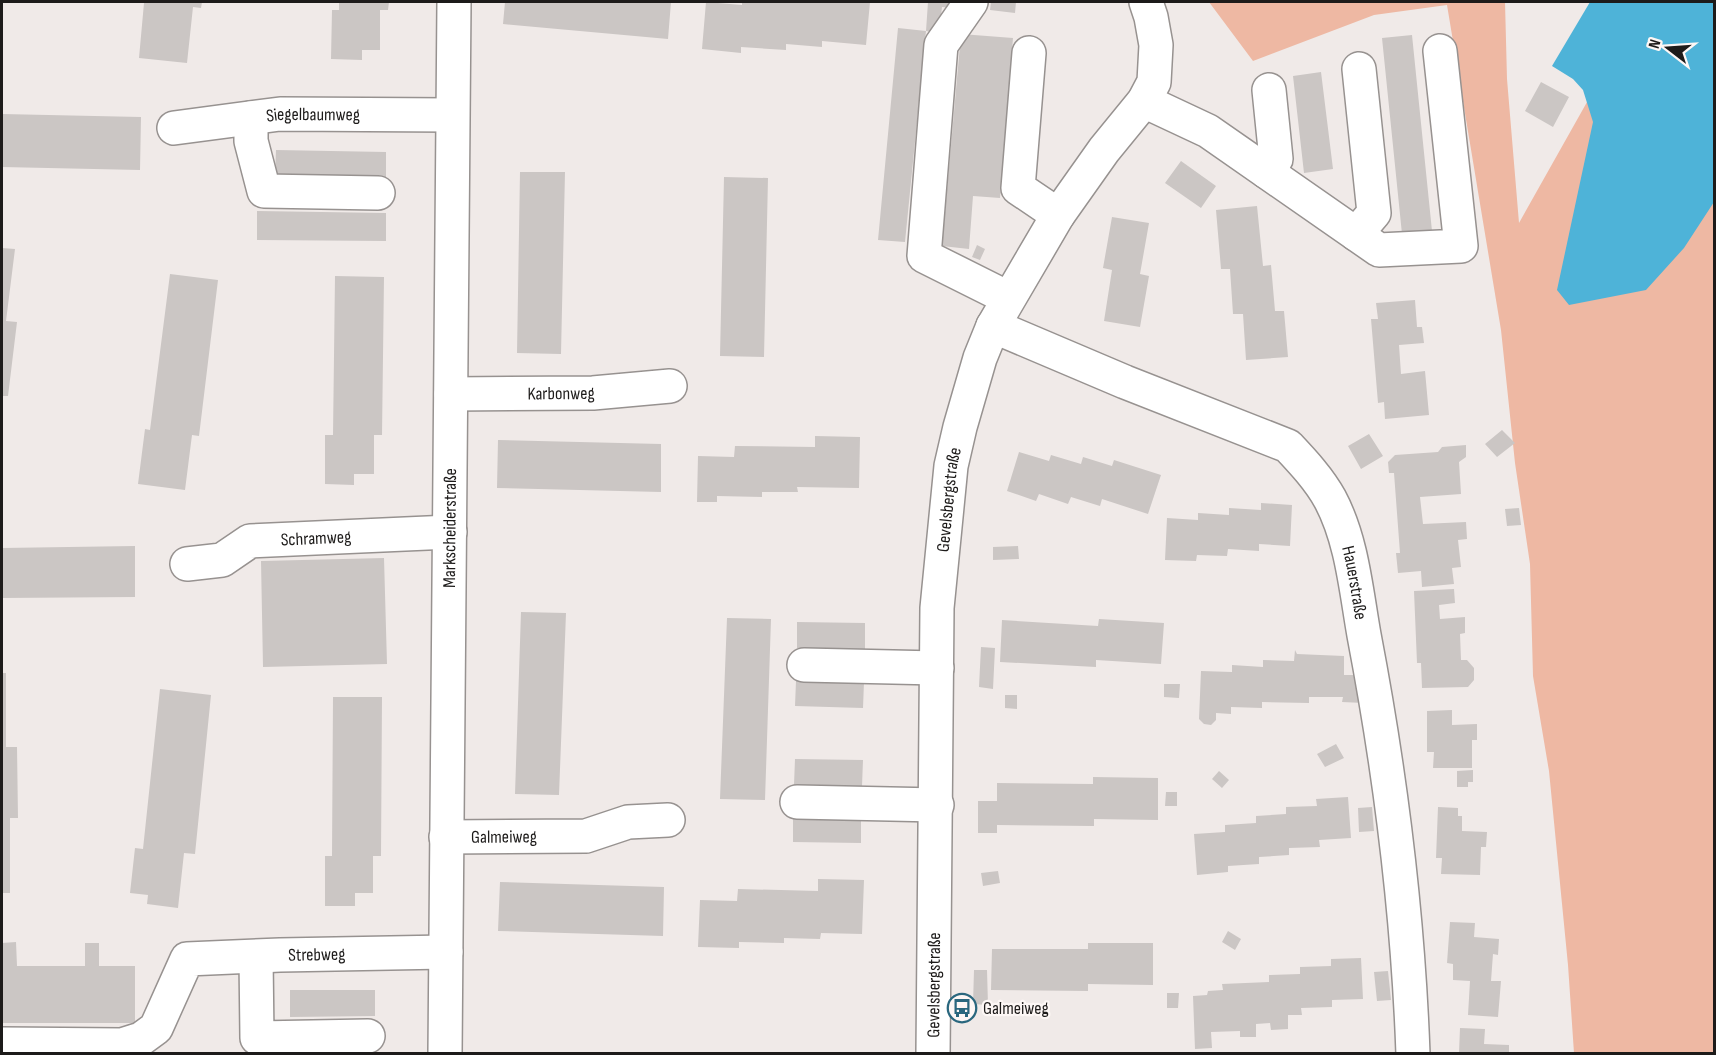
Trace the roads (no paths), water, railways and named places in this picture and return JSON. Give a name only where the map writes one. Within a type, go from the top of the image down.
[{"type":"street","name":"Markscheiderstraße","points":[[445,1053],[454,2]]},
{"type":"street","name":"Hauerstraße","points":[[970,2],[941,45],[924,256],[1000,312],[1125,382],[1288,446],[1306,464],[1330,499],[1347,541],[1377,702],[1397,855],[1411,1004],[1413,1053]]},
{"type":"street","name":"Gevelsbergstraße","points":[[933,1053],[937,608],[951,466],[972,387],[1000,312],[1058,215],[1104,150],[1144,100],[1154,82],[1156,45],[1146,2]]},
{"type":"street","points":[[1144,100],[1208,131],[1379,250],[1461,246],[1440,51]]},
{"type":"street","points":[[1029,53],[1018,188],[1058,215]]},
{"type":"street","points":[[1356,234],[1374,213],[1359,69]]},
{"type":"street","points":[[1267,172],[1276,159],[1269,90]]},
{"type":"street","name":"Siegelbaumweg","points":[[174,128],[280,114],[452,115]]},
{"type":"street","points":[[251,118],[251,141],[264,191],[378,193]]},
{"type":"street","name":"Karbonweg","points":[[451,394],[593,393],[670,386]]},
{"type":"street","name":"Schramweg","points":[[188,564],[222,560],[250,541],[450,532]]},
{"type":"street","points":[[804,665],[937,668]]},
{"type":"street","points":[[797,802],[937,804]]},
{"type":"street","name":"Galmeiweg","points":[[446,837],[586,836],[628,822],[669,820]]},
{"type":"street","name":"Strebweg","points":[[2,1044],[123,1045],[141,1039],[156,1028],[187,959],[446,952]]},
{"type":"street","points":[[256,957],[256,1038],[368,1036]]},
{"type":"water","points":[[1590,2],[1714,2],[1714,202],[1684,248],[1646,290],[1569,305],[1557,290],[1593,122],[1583,90],[1573,79],[1552,66]]},
{"type":"place","name":"Galmeiweg","points":[[962,1008]]}]
